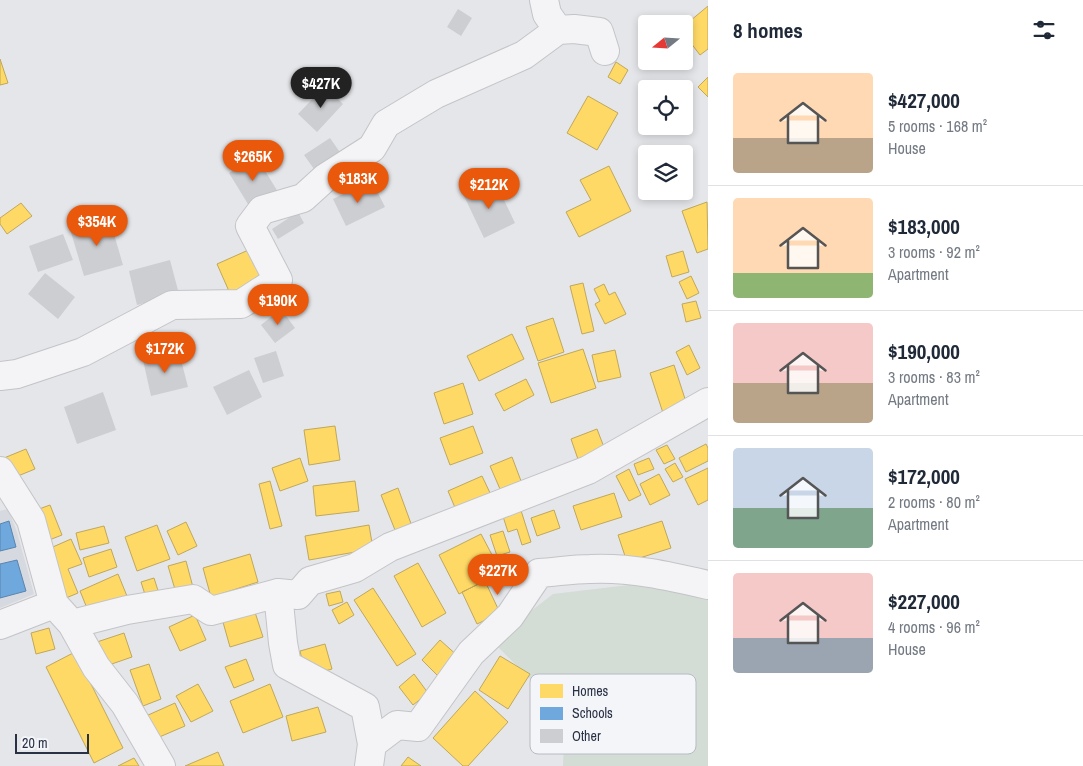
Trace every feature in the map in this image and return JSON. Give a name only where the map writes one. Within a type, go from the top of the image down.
[{"type":"street","points":[[544,0],[547,14],[558,30]]},
{"type":"street","points":[[0,376],[17,374],[83,352],[172,305],[240,304],[278,280],[250,226],[262,210],[303,198],[325,178],[372,148],[386,124],[436,94],[524,55],[558,30],[574,29],[599,32],[605,51]]},
{"type":"street","points":[[72,624],[127,610],[193,599],[211,612],[278,593],[298,595],[310,581],[355,568],[390,547],[588,470],[708,402]]},
{"type":"street","points":[[0,470],[31,520],[54,604],[72,624],[96,667],[125,704],[161,766]]},
{"type":"street","points":[[370,755],[397,725],[418,727],[472,654],[510,616],[540,573],[591,568],[634,570],[708,584]]},
{"type":"street","points":[[278,593],[287,664],[366,707],[370,755]]},
{"type":"street","points":[[0,625],[54,604]]},
{"type":"shaded area","points":[[8,509],[17,532],[34,594],[0,608],[0,511]]},
{"type":"shaded area","points":[[645,583],[708,590],[708,766],[563,766],[563,754],[696,754],[696,674],[530,674],[530,679],[492,641],[553,594]]},
{"type":"building: Homes","points":[[708,6],[708,49],[700,55],[693,46],[693,18]]},
{"type":"building: Homes","points":[[0,59],[8,83],[0,85]]},
{"type":"building: Homes","points":[[616,62],[628,70],[620,84],[608,77]]},
{"type":"building: Homes","points":[[708,77],[708,97],[698,87]]},
{"type":"building: Homes","points":[[588,96],[618,113],[597,150],[567,133]]},
{"type":"building: Homes","points":[[609,166],[631,211],[579,237],[566,212],[591,200],[580,180]]},
{"type":"building: Homes","points":[[707,202],[708,249],[697,253],[682,211]]},
{"type":"building: Homes","points":[[21,203],[32,216],[7,234],[0,224],[0,218]]},
{"type":"building: Homes","points":[[253,248],[268,282],[232,298],[217,264]]},
{"type":"building: Homes","points":[[683,251],[689,272],[672,277],[666,256]]},
{"type":"building: Homes","points":[[691,276],[699,293],[687,299],[679,282]]},
{"type":"building: Homes","points":[[583,283],[594,331],[582,334],[570,286]]},
{"type":"building: Homes","points":[[604,284],[609,295],[615,292],[626,314],[605,324],[595,304],[600,301],[594,289]]},
{"type":"building: Homes","points":[[696,301],[701,318],[686,322],[682,304]]},
{"type":"building: Homes","points":[[553,318],[564,352],[538,361],[526,327]]},
{"type":"building: Homes","points":[[512,334],[524,359],[479,381],[467,356]]},
{"type":"building: Homes","points":[[689,345],[700,368],[687,375],[676,352]]},
{"type":"building: Homes","points":[[583,349],[596,388],[551,403],[538,363]]},
{"type":"building: Homes","points":[[615,350],[621,377],[598,382],[592,355]]},
{"type":"building: Homes","points":[[674,365],[687,405],[663,413],[650,373]]},
{"type":"building: Homes","points":[[526,379],[534,395],[504,411],[495,394]]},
{"type":"building: Homes","points":[[463,383],[473,414],[444,424],[434,393]]},
{"type":"building: Homes","points":[[335,426],[340,460],[309,465],[304,430]]},
{"type":"building: Homes","points":[[473,426],[483,453],[450,465],[440,438]]},
{"type":"building: Homes","points":[[597,429],[607,455],[580,465],[571,439]]},
{"type":"building: Homes","points":[[706,444],[708,448],[708,461],[686,472],[679,458]]},
{"type":"building: Homes","points":[[667,445],[675,459],[664,464],[656,450]]},
{"type":"building: Homes","points":[[26,449],[35,469],[13,478],[4,458]]},
{"type":"building: Homes","points":[[512,457],[521,481],[500,489],[490,466]]},
{"type":"building: Homes","points":[[300,458],[308,481],[280,491],[272,468]]},
{"type":"building: Homes","points":[[649,458],[654,469],[638,475],[634,464]]},
{"type":"building: Homes","points":[[675,463],[683,477],[673,482],[665,469]]},
{"type":"building: Homes","points":[[708,468],[708,500],[698,505],[685,479]]},
{"type":"building: Homes","points":[[629,469],[641,495],[629,501],[616,476]]},
{"type":"building: Homes","points":[[659,474],[670,495],[650,505],[640,484]]},
{"type":"building: Homes","points":[[482,476],[491,495],[456,510],[448,491]]},
{"type":"building: Homes","points":[[270,481],[282,526],[270,529],[259,484]]},
{"type":"building: Homes","points":[[355,481],[359,511],[316,516],[313,486]]},
{"type":"building: Homes","points":[[398,488],[413,529],[397,535],[381,495]]},
{"type":"building: Homes","points":[[614,493],[622,517],[581,530],[573,506]]},
{"type":"building: Homes","points":[[518,501],[531,542],[522,545],[517,529],[508,532],[500,507]]},
{"type":"building: Homes","points":[[50,505],[62,535],[44,542],[31,512]]},
{"type":"building: Homes","points":[[554,510],[560,528],[537,536],[531,518]]},
{"type":"building: Homes","points":[[662,521],[671,548],[627,562],[618,535]]},
{"type":"building: Homes","points":[[186,522],[197,546],[178,555],[167,531]]},
{"type":"building: Homes","points":[[157,525],[170,559],[137,571],[125,537]]},
{"type":"building: Homes","points":[[369,525],[373,549],[309,560],[305,536]]},
{"type":"building: Homes","points":[[104,526],[109,543],[80,550],[76,533]]},
{"type":"building: Homes","points":[[503,531],[510,552],[497,556],[490,535]]},
{"type":"building: Homes","points":[[481,534],[501,572],[459,594],[439,555]]},
{"type":"building: Homes","points":[[71,539],[82,564],[68,569],[78,593],[66,598],[46,550]]},
{"type":"building: Homes","points":[[111,549],[117,567],[89,577],[83,558]]},
{"type":"building: Homes","points":[[250,554],[258,582],[211,597],[203,568]]},
{"type":"building: Homes","points":[[186,561],[194,591],[177,596],[168,566]]},
{"type":"building: Homes","points":[[418,563],[446,613],[422,627],[394,576]]},
{"type":"building: Homes","points":[[118,574],[129,601],[91,618],[80,591]]},
{"type":"building: Homes","points":[[154,578],[161,600],[148,604],[141,582]]},
{"type":"building: Homes","points":[[485,581],[500,613],[477,624],[462,592]]},
{"type":"building: Homes","points":[[373,588],[416,654],[397,666],[354,600]]},
{"type":"building: Homes","points":[[340,591],[343,602],[329,606],[326,594]]},
{"type":"building: Homes","points":[[347,602],[354,615],[339,624],[332,610]]},
{"type":"building: Homes","points":[[253,606],[263,637],[230,647],[221,615]]},
{"type":"building: Homes","points":[[195,615],[206,640],[180,651],[169,627]]},
{"type":"building: Homes","points":[[49,628],[55,649],[36,654],[31,633]]},
{"type":"building: Homes","points":[[124,633],[132,657],[100,668],[91,644]]},
{"type":"building: Homes","points":[[440,640],[460,658],[441,679],[422,660]]},
{"type":"building: Homes","points":[[325,644],[332,669],[306,676],[300,651]]},
{"type":"building: Homes","points":[[75,652],[123,748],[94,763],[46,667]]},
{"type":"building: Homes","points":[[500,656],[530,674],[508,709],[479,690]]},
{"type":"building: Homes","points":[[246,659],[254,680],[234,688],[225,667]]},
{"type":"building: Homes","points":[[149,664],[161,699],[143,706],[130,670]]},
{"type":"building: Homes","points":[[414,674],[428,693],[413,705],[399,687]]},
{"type":"building: Homes","points":[[198,684],[213,711],[191,722],[176,696]]},
{"type":"building: Homes","points":[[270,684],[283,717],[243,733],[230,701]]},
{"type":"building: Homes","points":[[475,691],[508,722],[468,766],[463,766],[433,738]]},
{"type":"building: Homes","points":[[175,703],[185,726],[157,738],[146,716]]},
{"type":"building: Homes","points":[[318,707],[326,732],[292,741],[286,716]]},
{"type":"building: Homes","points":[[218,752],[224,766],[185,766]]},
{"type":"building: Homes","points":[[408,757],[421,766],[401,766]]},
{"type":"building: Homes","points":[[134,758],[139,766],[118,766]]},
{"type":"building: Schools","points":[[9,521],[16,547],[0,551],[0,524]]},
{"type":"building: Schools","points":[[17,560],[26,591],[0,598],[0,564]]},
{"type":"building: Other","points":[[458,9],[472,18],[461,36],[447,27]]},
{"type":"building: Other","points":[[325,86],[343,104],[317,132],[298,114]]},
{"type":"building: Other","points":[[330,138],[344,158],[319,176],[304,155]]},
{"type":"building: Other","points":[[256,156],[278,192],[251,209],[229,173]]},
{"type":"building: Other","points":[[495,181],[515,223],[484,238],[464,196]]},
{"type":"building: Other","points":[[365,183],[368,190],[375,187],[385,207],[346,226],[333,199]]},
{"type":"building: Other","points":[[298,212],[304,223],[278,239],[272,229]]},
{"type":"building: Other","points":[[109,217],[123,265],[84,276],[70,229]]},
{"type":"building: Other","points":[[63,234],[73,260],[38,272],[29,246]]},
{"type":"building: Other","points":[[170,260],[179,294],[137,305],[129,271]]},
{"type":"building: Other","points":[[45,273],[75,297],[58,319],[28,294]]},
{"type":"building: Other","points":[[281,309],[295,328],[275,343],[261,325]]},
{"type":"building: Other","points":[[276,351],[284,376],[263,383],[254,358]]},
{"type":"building: Other","points":[[179,352],[188,387],[151,396],[143,360]]},
{"type":"building: Other","points":[[249,370],[262,397],[227,415],[213,387]]},
{"type":"building: Other","points":[[103,392],[116,430],[77,444],[64,407]]}]
